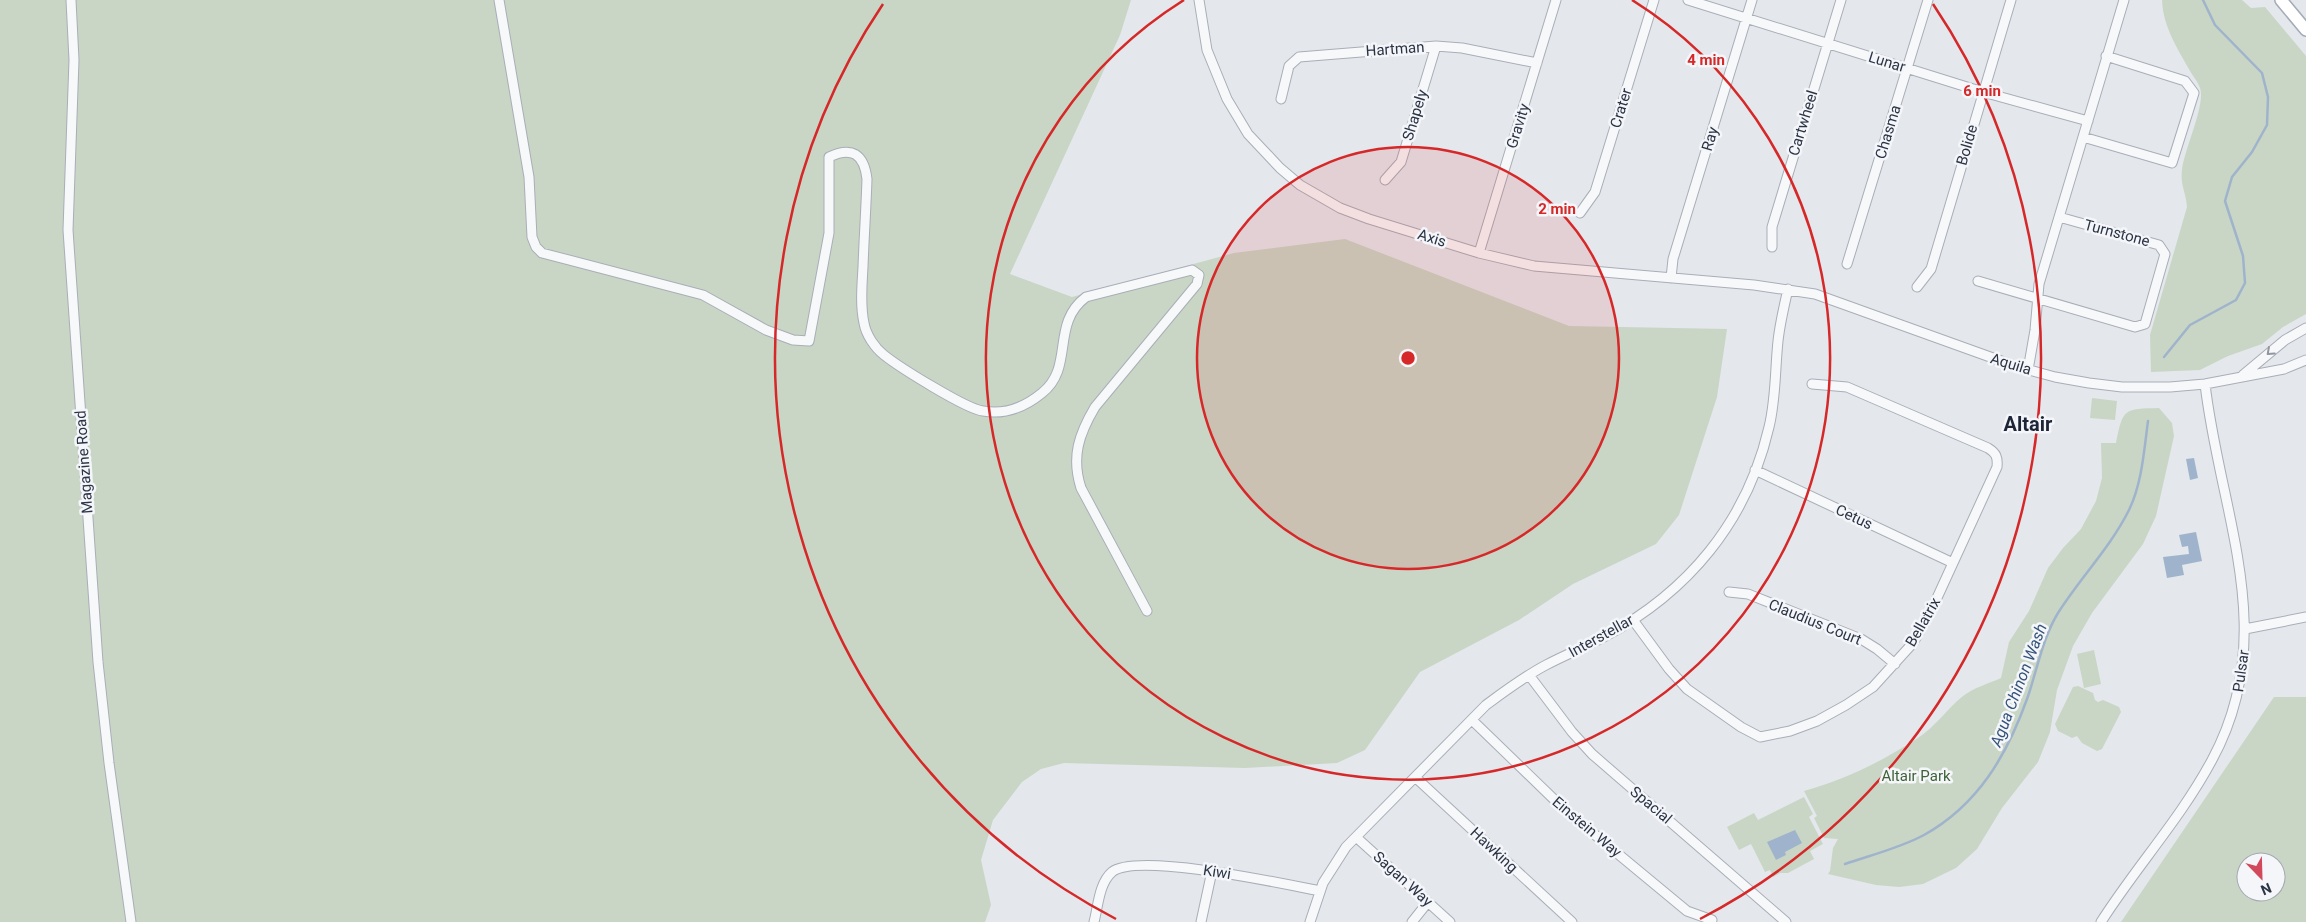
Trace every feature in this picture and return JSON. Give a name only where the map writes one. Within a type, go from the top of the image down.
[{"type":"main road","points":[[2281,0],[2306,30]]},
{"type":"street","name":"Magazine Road","points":[[71,0],[74,60],[69,239],[98,662],[109,764],[131,922]]},
{"type":"street","points":[[499,0],[529,177],[532,237],[542,253],[702,295],[766,330],[793,340],[809,341],[829,233],[829,157],[843,150],[847,151],[861,159],[866,165],[862,300],[864,324],[869,336],[884,355],[966,406],[982,411],[1005,412],[1025,405],[1044,392],[1054,380],[1060,366],[1069,315],[1077,304],[1086,297],[1170,274],[1192,270],[1199,275],[1197,284],[1095,407],[1082,429],[1076,461],[1081,488],[1147,611]]},
{"type":"street","name":"Axis","points":[[1199,0],[1207,50],[1227,99],[1248,134],[1280,168],[1300,184],[1340,208],[1479,253],[1534,266],[1788,289]]},
{"type":"street","name":"Gravity","points":[[1479,253],[1556,0]]},
{"type":"street","name":"Crater","points":[[1580,213],[1596,192],[1654,0]]},
{"type":"street","name":"Lunar","points":[[1688,0],[1983,92],[2088,121]]},
{"type":"street","name":"Ray","points":[[1671,278],[1673,259],[1752,0]]},
{"type":"street","name":"Cartwheel","points":[[1772,248],[1772,227],[1841,0]]},
{"type":"street","name":"Chasma","points":[[1847,264],[1928,0]]},
{"type":"street","name":"Bolide","points":[[1917,287],[1931,269],[2011,0]]},
{"type":"street","points":[[2028,370],[2039,284],[2124,0]]},
{"type":"street","name":"Hartman","points":[[1281,99],[1289,66],[1299,57],[1436,46],[1462,48],[1537,63]]},
{"type":"street","name":"Shapely","points":[[1385,180],[1401,162],[1436,46]]},
{"type":"street","points":[[2083,137],[2172,163],[2194,93],[2185,81],[2106,56]]},
{"type":"street","name":"Turnstone","points":[[2038,299],[2135,327],[2141,327],[2145,324],[2165,254],[2159,245],[2059,218]]},
{"type":"street","points":[[1978,281],[2038,299]]},
{"type":"street","name":"Aquila","points":[[1788,289],[1815,294],[2028,370],[2080,382],[2122,387],[2170,387],[2205,384],[2243,375],[2284,369],[2306,360]]},
{"type":"street","name":"Interstellar","points":[[1310,922],[1320,891],[1334,865],[1356,837],[1472,720],[1494,700],[1530,675],[1632,620],[1676,588],[1709,553],[1740,505],[1755,470],[1770,426],[1778,341],[1788,289]]},
{"type":"street","name":"Aquila","points":[[2243,375],[2285,340],[2306,328]]},
{"type":"street","name":"Bellatrix","points":[[1632,620],[1669,669],[1687,689],[1741,727],[1760,737],[1790,731],[1824,717],[1873,687],[1913,643],[1953,563],[1997,467],[1998,460],[1995,452],[1847,387],[1812,384]]},
{"type":"street","name":"Pulsar","points":[[2101,922],[2178,816],[2212,761],[2225,735],[2240,688],[2245,652],[2243,586],[2207,406],[2205,384]]},
{"type":"street","name":"Cetus","points":[[1755,470],[1953,563]]},
{"type":"street","name":"Claudius Court","points":[[1729,592],[1748,594],[1861,639],[1895,664]]},
{"type":"street","points":[[2245,629],[2306,617]]},
{"type":"street","name":"Spacial","points":[[1530,675],[1572,732],[1592,754],[1786,922]]},
{"type":"street","name":"Einstein Way","points":[[1472,720],[1565,810],[1687,910],[1712,920]]},
{"type":"street","name":"Hawking","points":[[1415,777],[1572,922]]},
{"type":"street","name":"Sagan Way","points":[[1356,837],[1450,922]]},
{"type":"street","name":"Kiwi","points":[[1094,922],[1107,877],[1120,866],[1212,871],[1320,891]]},
{"type":"street","points":[[1201,922],[1212,871]]},
{"type":"street","points":[[1412,922],[1428,902]]},
{"type":"green space","points":[[0,0],[1131,0],[1120,35],[1010,274],[1072,297],[1234,253],[1345,239],[1569,326],[1727,329],[1717,397],[1679,515],[1656,544],[1573,584],[1519,620],[1420,672],[1365,750],[1337,763],[1245,768],[1064,763],[1041,769],[1022,782],[993,820],[981,860],[991,905],[985,922],[0,922]]},
{"type":"green space","points":[[2162,0],[2242,0],[2251,8],[2265,7],[2306,56],[2306,314],[2283,327],[2262,344],[2228,356],[2200,370],[2151,372],[2150,335],[2187,207],[2182,170],[2201,95],[2199,86],[2168,29]]},
{"type":"green space","points":[[2092,398],[2117,401],[2115,420],[2090,418]]},
{"type":"green space","name":"Altair Park","points":[[2159,408],[2172,423],[2174,436],[2156,516],[2143,544],[2092,613],[2073,646],[2057,690],[2050,732],[2038,762],[2002,808],[1977,849],[1956,868],[1923,884],[1899,887],[1876,885],[1828,874],[1833,848],[1838,839],[1824,838],[1814,818],[1817,816],[1804,791],[1863,769],[1905,746],[1936,723],[1967,693],[2001,678],[2009,642],[2029,611],[2048,568],[2081,529],[2096,501],[2102,478],[2101,443],[2116,443],[2123,417],[2127,413],[2138,409]]},
{"type":"green space","points":[[2094,650],[2101,684],[2084,688],[2077,654]]},
{"type":"green space","points":[[2078,686],[2093,693],[2095,700],[2098,702],[2103,700],[2119,707],[2121,712],[2102,749],[2097,751],[2082,743],[2077,736],[2072,738],[2058,731],[2055,724],[2073,687]]},
{"type":"green space","points":[[2274,697],[2306,697],[2306,922],[2121,922]]},
{"type":"green space","points":[[1804,797],[1813,814],[1809,817],[1823,844],[1810,851],[1814,859],[1788,873],[1780,873],[1773,877],[1770,870],[1765,872],[1751,844],[1739,850],[1727,827],[1754,813],[1758,820]]},
{"type":"water","points":[[2194,458],[2198,478],[2190,480],[2186,459]]},
{"type":"water","points":[[2196,532],[2202,561],[2182,565],[2184,575],[2167,578],[2163,557],[2189,554],[2188,546],[2182,547],[2179,535]]},
{"type":"water","points":[[1795,830],[1802,843],[1785,852],[1786,855],[1776,860],[1767,842]]},
{"type":"waterway","name":"Agua Chinon Wash","points":[[2164,357],[2190,325],[2236,300],[2245,283],[2243,256],[2225,201],[2232,177],[2252,152],[2267,125],[2268,97],[2262,73],[2215,25],[2203,0]]},
{"type":"waterway","name":"Agua Chinon Wash","points":[[1845,864],[1895,848],[1924,835],[1960,809],[1988,777],[2000,759],[2019,720],[2052,623],[2113,537],[2129,510],[2140,478],[2148,421]]},
{"type":"district","name":"Altair","points":[[2028,424]]}]
